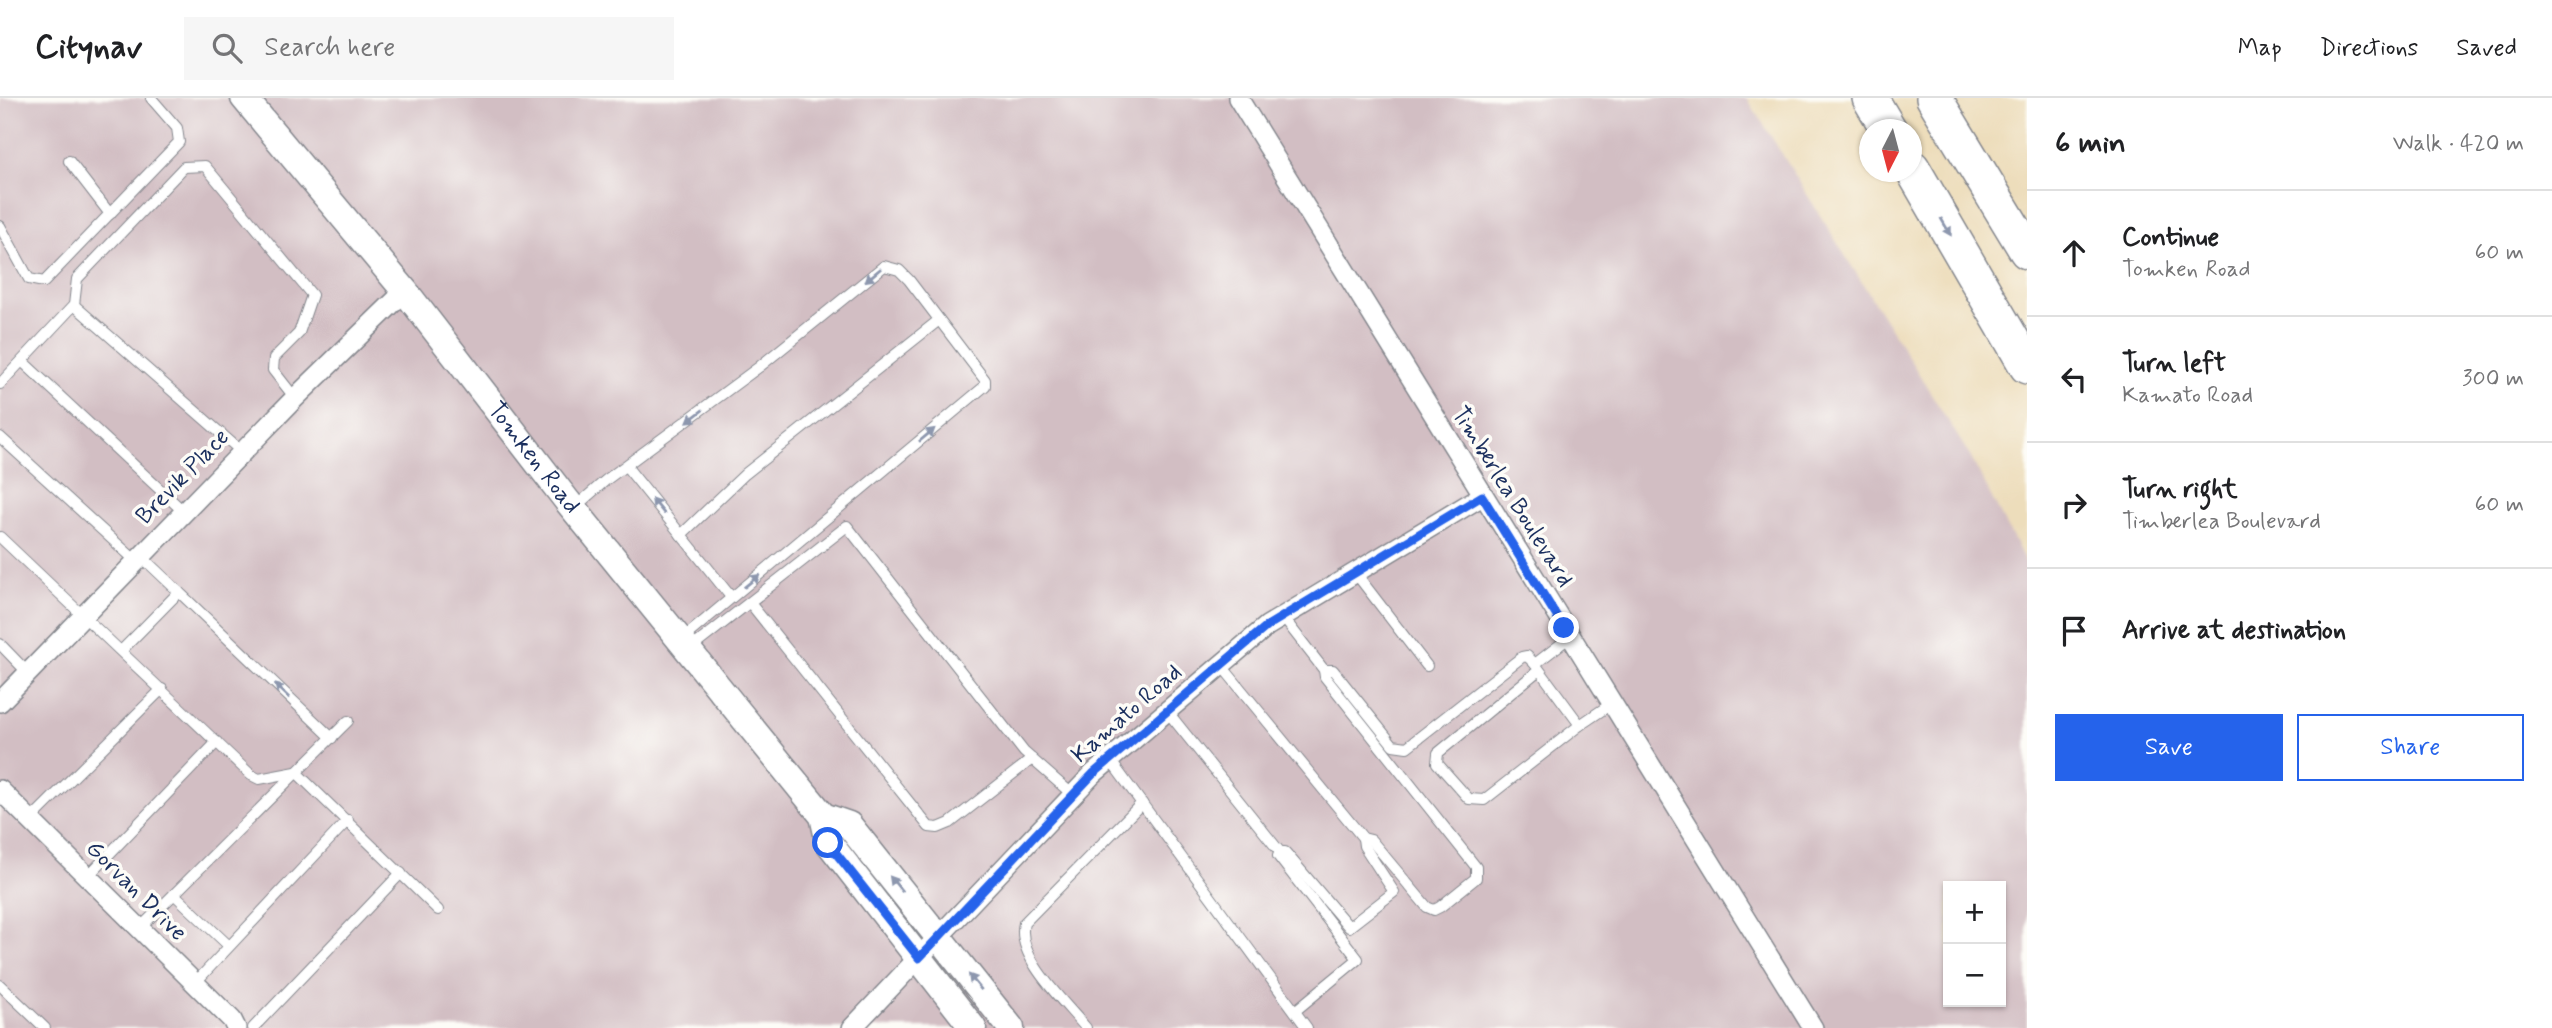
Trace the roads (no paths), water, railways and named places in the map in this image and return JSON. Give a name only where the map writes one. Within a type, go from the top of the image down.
[{"type":"highway","points":[[1870,98],[1882,119]]},
{"type":"highway","points":[[1934,98],[2027,251]]},
{"type":"highway","points":[[1920,182],[2026,365]]},
{"type":"main road","name":"Tomken Road","points":[[244,98],[405,291],[574,509],[823,816],[828,843],[974,1028]]},
{"type":"main road","name":"Tomken Road","points":[[823,816],[849,825],[1011,1028]]},
{"type":"street","name":"Timberlea Boulevard","points":[[1238,98],[1812,1028]]},
{"type":"street","name":"Brevik Place","points":[[0,702],[295,398],[405,291]]},
{"type":"street","name":"Kamato Road","points":[[852,1028],[1073,796],[1110,760],[1221,665],[1282,616],[1482,496]]},
{"type":"street","name":"Gorvan Drive","points":[[0,790],[232,1020],[236,1028]]},
{"type":"lane","points":[[0,226],[29,279],[44,282],[178,142],[177,128],[151,98]]},
{"type":"lane","points":[[69,161],[110,214]]},
{"type":"lane","points":[[0,384],[74,304],[77,279],[184,167],[205,166],[312,295],[299,332],[274,358],[273,370],[295,398]]},
{"type":"lane","points":[[574,509],[626,466],[759,367],[884,266],[898,270],[909,280],[985,380],[985,386],[731,597],[685,645]]},
{"type":"lane","points":[[74,304],[242,452]]},
{"type":"lane","points":[[681,534],[745,474],[939,320]]},
{"type":"lane","points":[[22,361],[184,512]]},
{"type":"lane","points":[[0,437],[179,592],[332,738]]},
{"type":"lane","points":[[626,466],[731,597]]},
{"type":"lane","points":[[685,645],[750,603],[848,526],[1032,759],[1073,796]]},
{"type":"lane","points":[[0,537],[85,614],[251,775],[259,779],[296,772]]},
{"type":"lane","points":[[1354,571],[1427,666]]},
{"type":"lane","points":[[122,650],[179,592]]},
{"type":"lane","points":[[750,603],[929,827],[938,828],[950,823],[1032,759]]},
{"type":"lane","points":[[1282,616],[1324,670],[1325,677],[1478,872],[1476,878],[1434,910],[1427,907],[1371,840],[1363,838]]},
{"type":"lane","points":[[1570,637],[1438,753],[1437,763],[1469,799],[1485,800],[1611,704]]},
{"type":"lane","points":[[0,644],[28,673]]},
{"type":"lane","points":[[1324,670],[1333,670],[1393,745],[1400,747],[1414,744],[1522,657],[1527,656],[1580,725]]},
{"type":"lane","points":[[1167,711],[1280,852],[1285,852],[1349,927],[1394,892],[1364,846],[1363,838],[1221,665]]},
{"type":"lane","points":[[30,820],[162,689]]},
{"type":"lane","points":[[139,930],[348,722]]},
{"type":"lane","points":[[87,877],[217,741]]},
{"type":"lane","points":[[1110,760],[1307,1028]]},
{"type":"lane","points":[[296,772],[438,910]]},
{"type":"lane","points":[[1086,1028],[1029,958],[1022,932],[1024,923],[1142,803]]},
{"type":"lane","points":[[194,984],[348,820]]},
{"type":"lane","points":[[1280,852],[1278,856],[1357,959],[1295,1011]]},
{"type":"lane","points":[[253,1028],[401,873]]},
{"type":"lane","points":[[174,894],[228,945]]},
{"type":"lane","points":[[0,985],[45,1028]]}]
